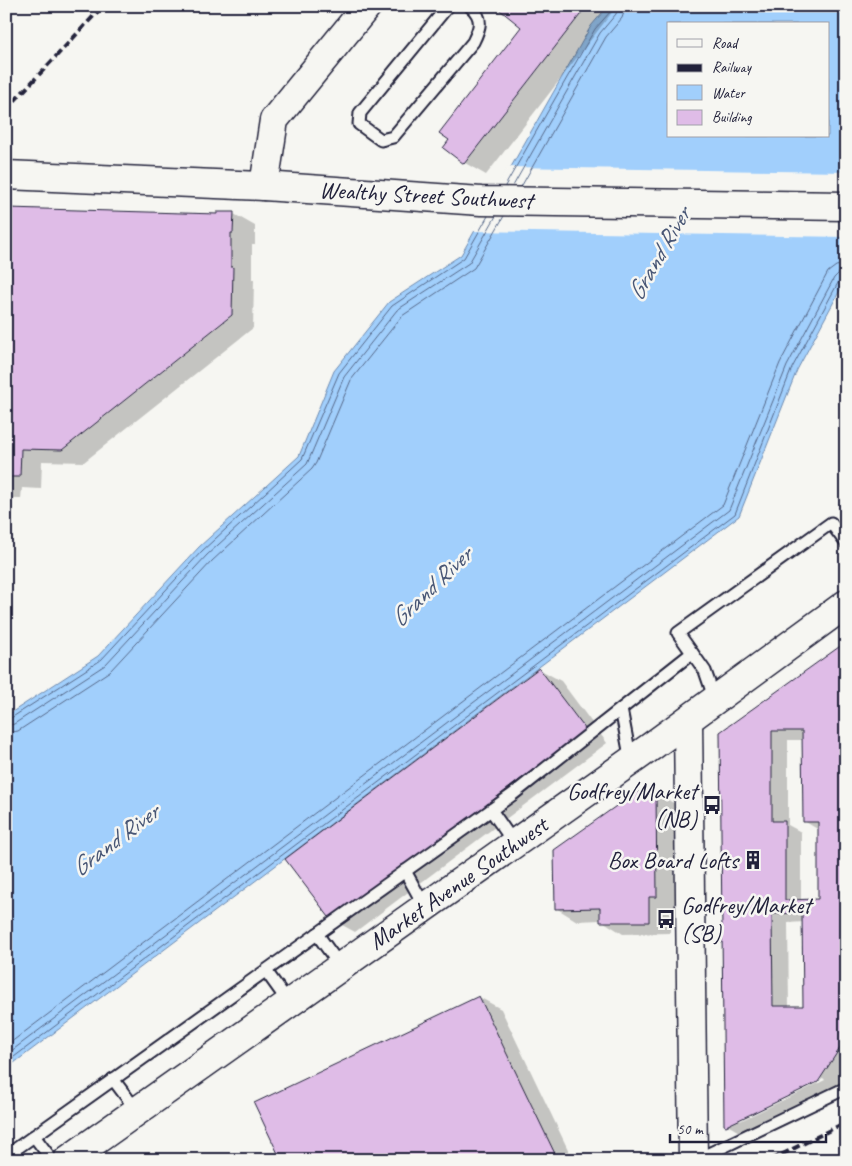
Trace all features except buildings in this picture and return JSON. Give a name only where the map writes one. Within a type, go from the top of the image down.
[{"type":"main road","points":[[264,186],[274,120],[367,6]]},
{"type":"main road","name":"Wealthy Street Southwest","points":[[6,175],[264,186],[481,200],[846,206]]},
{"type":"main road","name":"Market Avenue Southwest","points":[[68,1160],[688,720],[846,604]]},
{"type":"main road","points":[[688,720],[694,1160]]},
{"type":"lane","points":[[448,6],[360,113],[359,124],[381,140],[393,137],[473,42],[480,28],[480,18],[470,6]]},
{"type":"lane","points":[[715,700],[705,671],[678,633],[831,523],[846,544]]},
{"type":"lane","points":[[6,1156],[491,810],[692,653]]},
{"type":"lane","points":[[621,709],[632,760]]},
{"type":"lane","points":[[491,810],[514,844]]},
{"type":"lane","points":[[404,872],[425,907]]},
{"type":"lane","points":[[317,934],[341,967]]},
{"type":"lane","points":[[266,971],[289,1003]]},
{"type":"lane","points":[[113,1079],[137,1112]]},
{"type":"lane","points":[[694,1160],[846,1088]]},
{"type":"lane","points":[[34,1136],[52,1160]]},
{"type":"water","name":"Grand River","points":[[608,6],[846,6],[846,279],[797,370],[739,516],[6,1069],[6,716],[98,656],[199,547],[299,456],[334,371],[389,302],[461,255],[591,26]]},
{"type":"pier","points":[[508,167],[846,172],[846,237],[472,231]]},
{"type":"railway","points":[[6,110],[103,6]]},
{"type":"railway","points":[[771,1160],[846,1122]]},
{"type":"place","name":"Godfrey/Market (NB)","points":[[712,805]]},
{"type":"place","name":"Box Board Lofts","points":[[753,860]]},
{"type":"place","name":"Godfrey/Market (SB)","points":[[666,919]]}]
